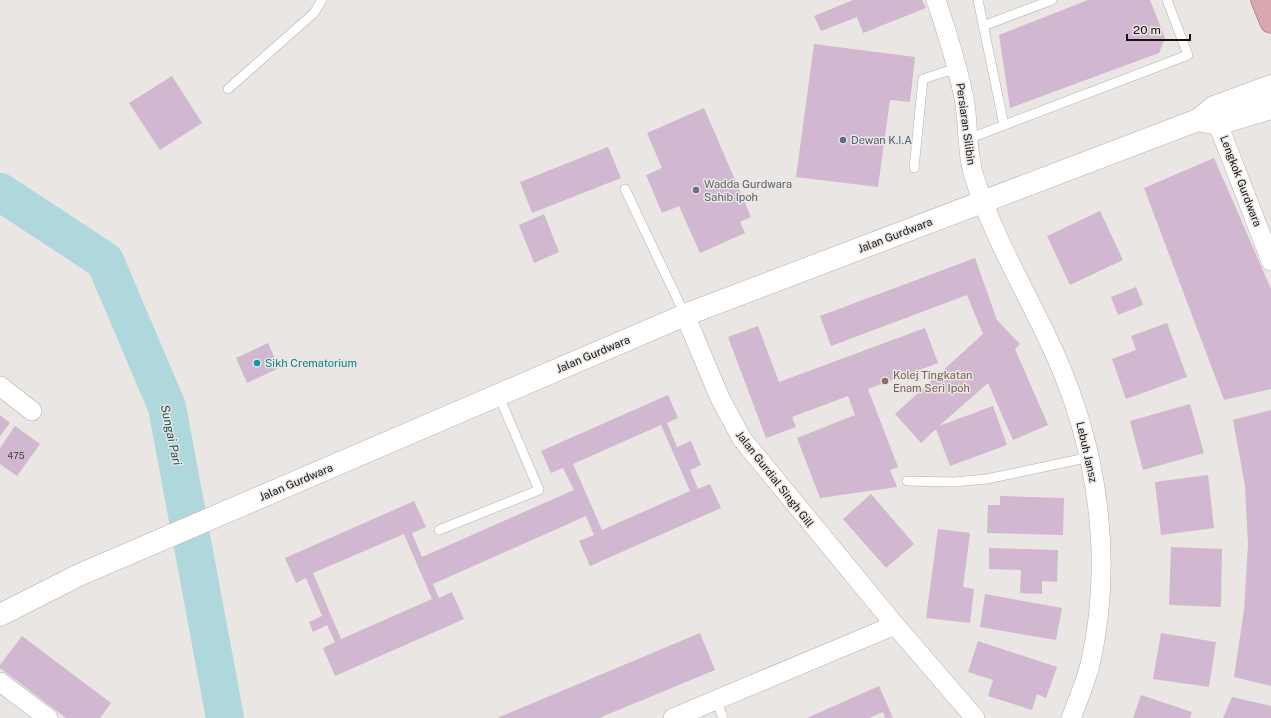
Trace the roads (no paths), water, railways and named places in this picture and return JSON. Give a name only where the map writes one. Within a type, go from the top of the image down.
[{"type":"main road","points":[[1262,0],[1271,22]]},
{"type":"street","name":"Persiaran Silibin","points":[[936,0],[957,68],[964,100],[974,176],[983,202]]},
{"type":"street","name":"Jalan Gurdwara","points":[[1208,122],[1214,107],[1271,86]]},
{"type":"street","name":"Jalan Gurdwara","points":[[0,615],[79,575],[685,315],[983,202],[1208,122],[1271,108]]},
{"type":"street","name":"Lengkok Gurdwara","points":[[1208,122],[1271,261]]},
{"type":"street","name":"Lebuh Jansz","points":[[983,202],[1071,392],[1090,458],[1096,491],[1101,546],[1100,586],[1090,664],[1071,718]]},
{"type":"street","name":"Jalan Gurdial Singh Gill","points":[[685,315],[720,398],[742,439],[895,625],[975,718]]},
{"type":"street","points":[[0,386],[32,411]]},
{"type":"street","points":[[673,718],[895,625]]},
{"type":"street","points":[[0,682],[48,718]]},
{"type":"lane","points":[[228,89],[314,13],[322,0]]},
{"type":"lane","points":[[978,0],[1004,125]]},
{"type":"lane","points":[[983,26],[1052,0]]},
{"type":"lane","points":[[968,139],[1188,55],[1167,0]]},
{"type":"lane","points":[[914,168],[923,79],[957,68]]},
{"type":"lane","points":[[625,189],[685,315]]},
{"type":"lane","points":[[439,530],[539,490],[498,394]]},
{"type":"lane","points":[[907,481],[953,482],[988,479],[1090,458]]},
{"type":"lane","points":[[716,700],[723,718]]},
{"type":"waterway","name":"Sungai Pari","points":[[0,192],[105,261],[167,407],[225,718]]},
{"type":"place","name":"Dewan K.I.A","points":[[843,140]]},
{"type":"place","name":"Wadda Gurdwara Sahib Ipoh","points":[[696,190]]},
{"type":"place","name":"Sikh Crematorium","points":[[257,363]]},
{"type":"place","name":"Kolej Tingkatan Enam Seri Ipoh","points":[[885,381]]}]
